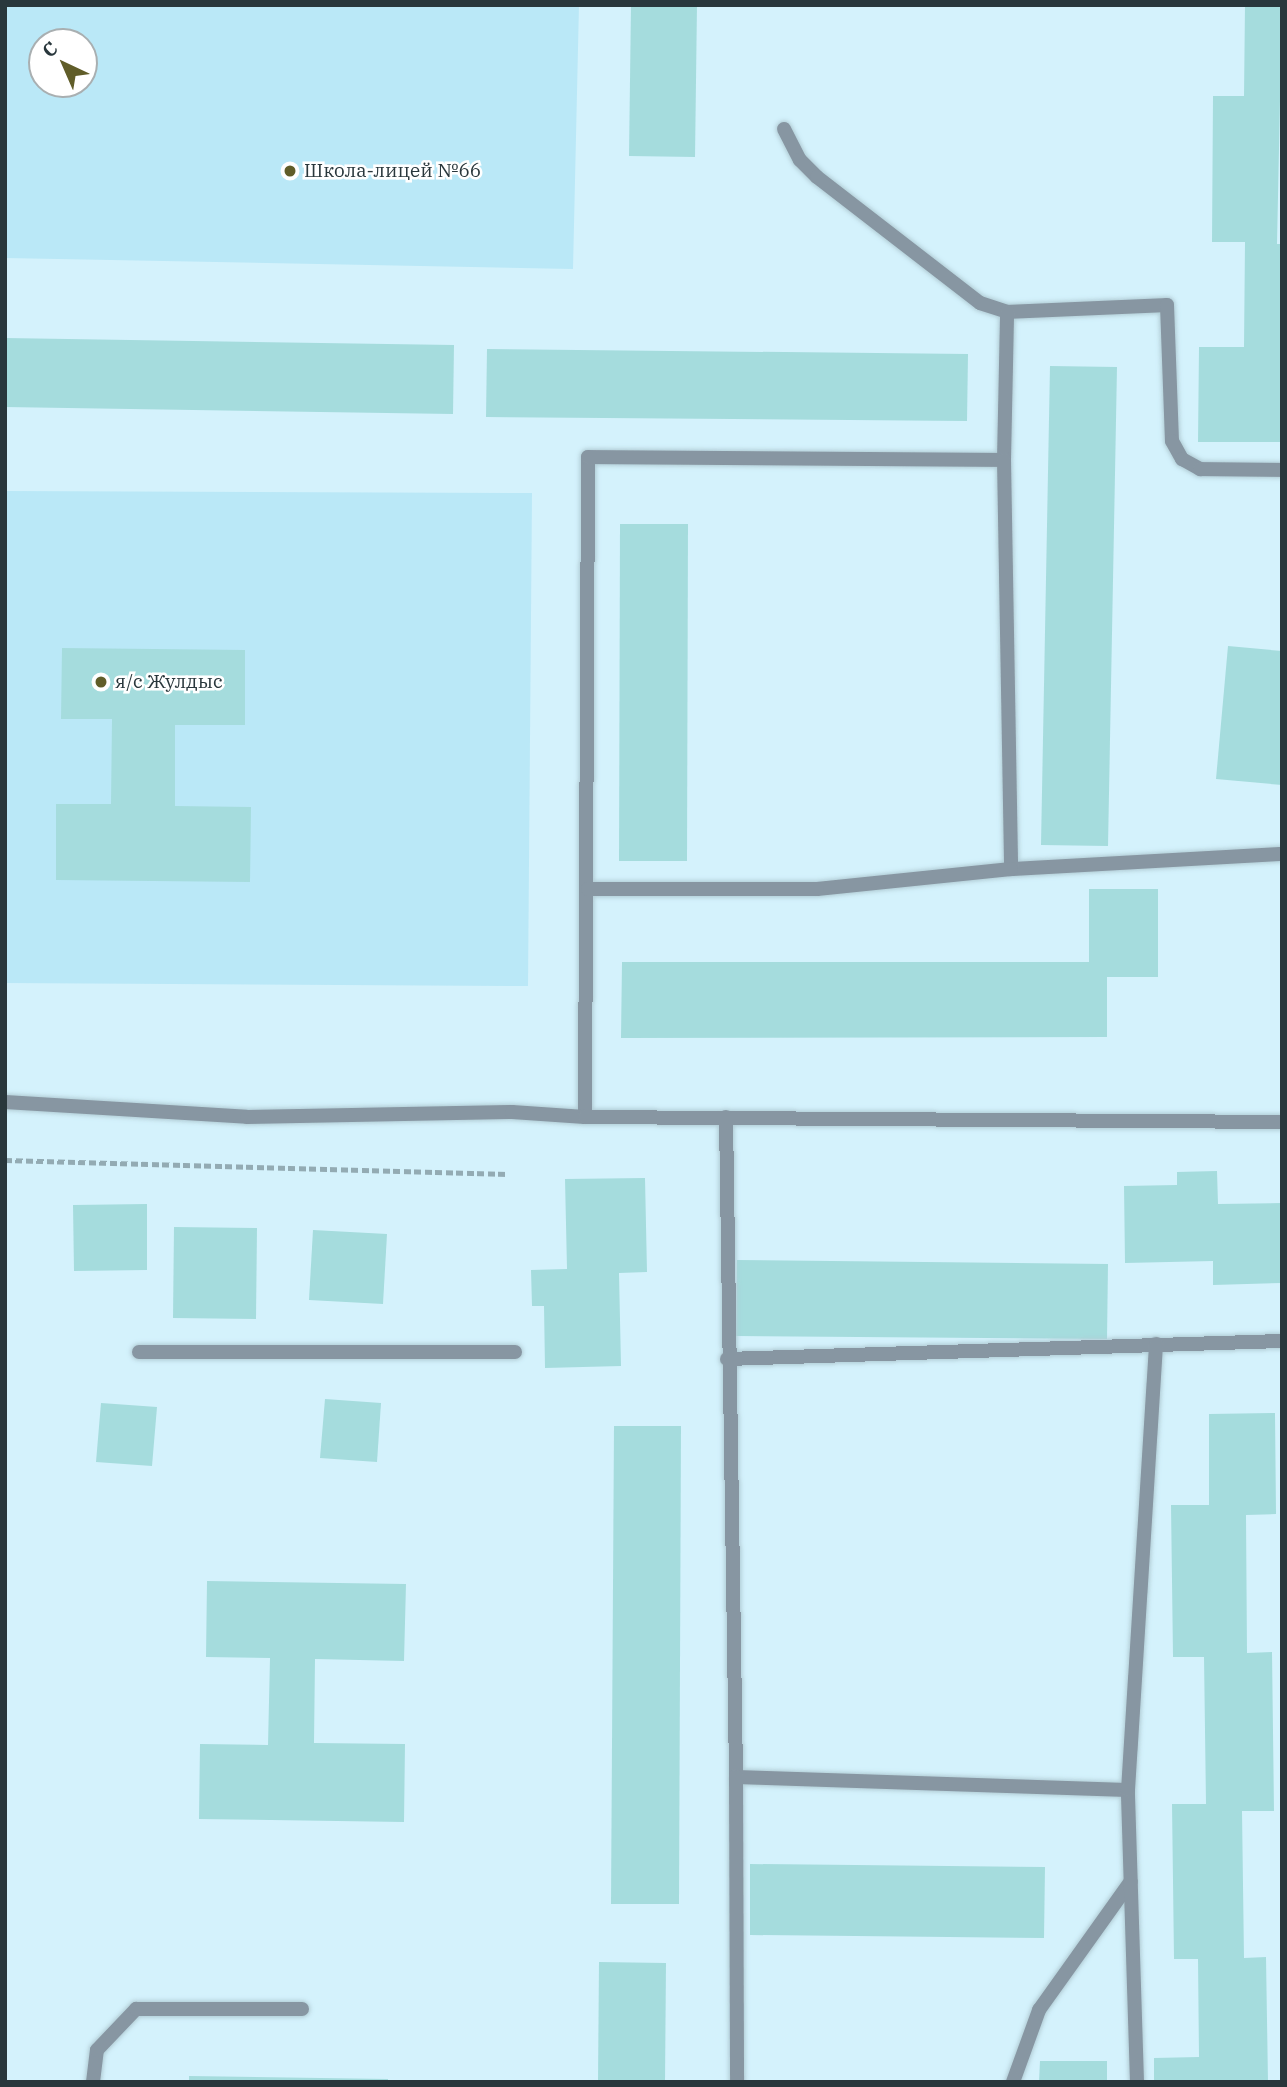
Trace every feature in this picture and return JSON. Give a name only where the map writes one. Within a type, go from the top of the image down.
[{"type":"street","points":[[784,129],[800,160],[817,177],[980,303],[1007,312],[1167,306],[1172,441],[1182,459],[1200,469],[1282,470]]},
{"type":"street","points":[[1007,312],[1004,460],[1011,869]]},
{"type":"street","points":[[585,1117],[588,457],[1004,460]]},
{"type":"street","points":[[588,889],[817,890],[1011,869],[1282,854]]},
{"type":"street","points":[[6,1101],[247,1117],[512,1112],[585,1117],[1282,1122]]},
{"type":"street","points":[[726,1117],[727,1359],[736,1777],[737,2082]]},
{"type":"street","points":[[727,1359],[813,1360],[1156,1344],[1282,1341]]},
{"type":"street","points":[[1137,2082],[1128,1790],[1156,1344]]},
{"type":"street","points":[[139,1352],[514,1352]]},
{"type":"street","points":[[736,1777],[1128,1790]]},
{"type":"street","points":[[1013,2082],[1039,2010],[1131,1881]]},
{"type":"street","points":[[93,2082],[97,2050],[136,2009],[302,2009]]},
{"type":"path","points":[[5,1160],[508,1174]]},
{"type":"shaded area","name":"Школа-лицей №66","points":[[5,5],[579,5],[573,269],[5,258]]},
{"type":"shaded area","points":[[5,491],[532,493],[528,986],[5,983]]},
{"type":"building","points":[[631,5],[697,5],[695,157],[629,156]]},
{"type":"building","points":[[1245,5],[1282,5],[1277,244],[1282,244],[1282,442],[1198,442],[1199,347],[1244,347],[1245,242],[1212,242],[1213,96],[1244,96]]},
{"type":"building","points":[[5,338],[454,345],[453,414],[5,407]]},
{"type":"building","points":[[487,349],[968,354],[967,421],[486,417]]},
{"type":"building","points":[[1050,366],[1117,367],[1108,846],[1041,845]]},
{"type":"building","points":[[620,524],[688,524],[687,861],[619,861]]},
{"type":"building","points":[[1228,646],[1282,651],[1282,785],[1216,779]]},
{"type":"building","points":[[62,648],[245,650],[245,725],[175,725],[175,806],[251,807],[250,882],[56,880],[56,804],[111,804],[112,719],[61,719]]},
{"type":"building","points":[[1089,889],[1158,889],[1158,977],[1107,977],[1107,1037],[621,1038],[622,962],[1089,962]]},
{"type":"building","points":[[1217,1171],[1218,1204],[1282,1203],[1282,1283],[1213,1285],[1213,1261],[1125,1263],[1124,1186],[1177,1185],[1177,1172]]},
{"type":"building","points":[[645,1178],[647,1272],[619,1273],[621,1366],[545,1368],[544,1306],[532,1306],[531,1270],[567,1269],[565,1179]]},
{"type":"building","points":[[147,1204],[147,1270],[74,1271],[73,1205]]},
{"type":"building","points":[[174,1227],[257,1228],[256,1319],[173,1318]]},
{"type":"building","points":[[313,1230],[387,1234],[383,1304],[309,1300]]},
{"type":"building","points":[[737,1260],[1108,1264],[1107,1339],[736,1336]]},
{"type":"building","points":[[325,1399],[381,1403],[377,1462],[320,1458]]},
{"type":"building","points":[[101,1403],[157,1407],[152,1466],[96,1462]]},
{"type":"building","points":[[1275,1413],[1276,1514],[1246,1515],[1247,1653],[1272,1652],[1274,1811],[1242,1811],[1244,1958],[1266,1957],[1268,2082],[1154,2082],[1154,2058],[1199,2057],[1198,1959],[1174,1959],[1172,1804],[1206,1804],[1204,1657],[1173,1657],[1171,1505],[1209,1505],[1209,1414]]},
{"type":"building","points":[[614,1426],[681,1426],[679,1904],[611,1904]]},
{"type":"building","points":[[207,1581],[406,1584],[404,1661],[315,1659],[314,1743],[405,1744],[404,1822],[199,1819],[200,1744],[268,1745],[270,1658],[206,1657]]},
{"type":"building","points":[[750,1864],[1045,1867],[1044,1938],[750,1935]]},
{"type":"building","points":[[599,1962],[666,1963],[665,2082],[598,2082]]},
{"type":"building","points":[[1040,2061],[1107,2061],[1107,2082],[1039,2082]]},
{"type":"building","points":[[189,2076],[388,2079],[388,2082],[189,2082]]},
{"type":"place","name":"Школа-лицей №66","points":[[290,171]]},
{"type":"place","name":"я/c Жулдыс","points":[[101,682]]}]
